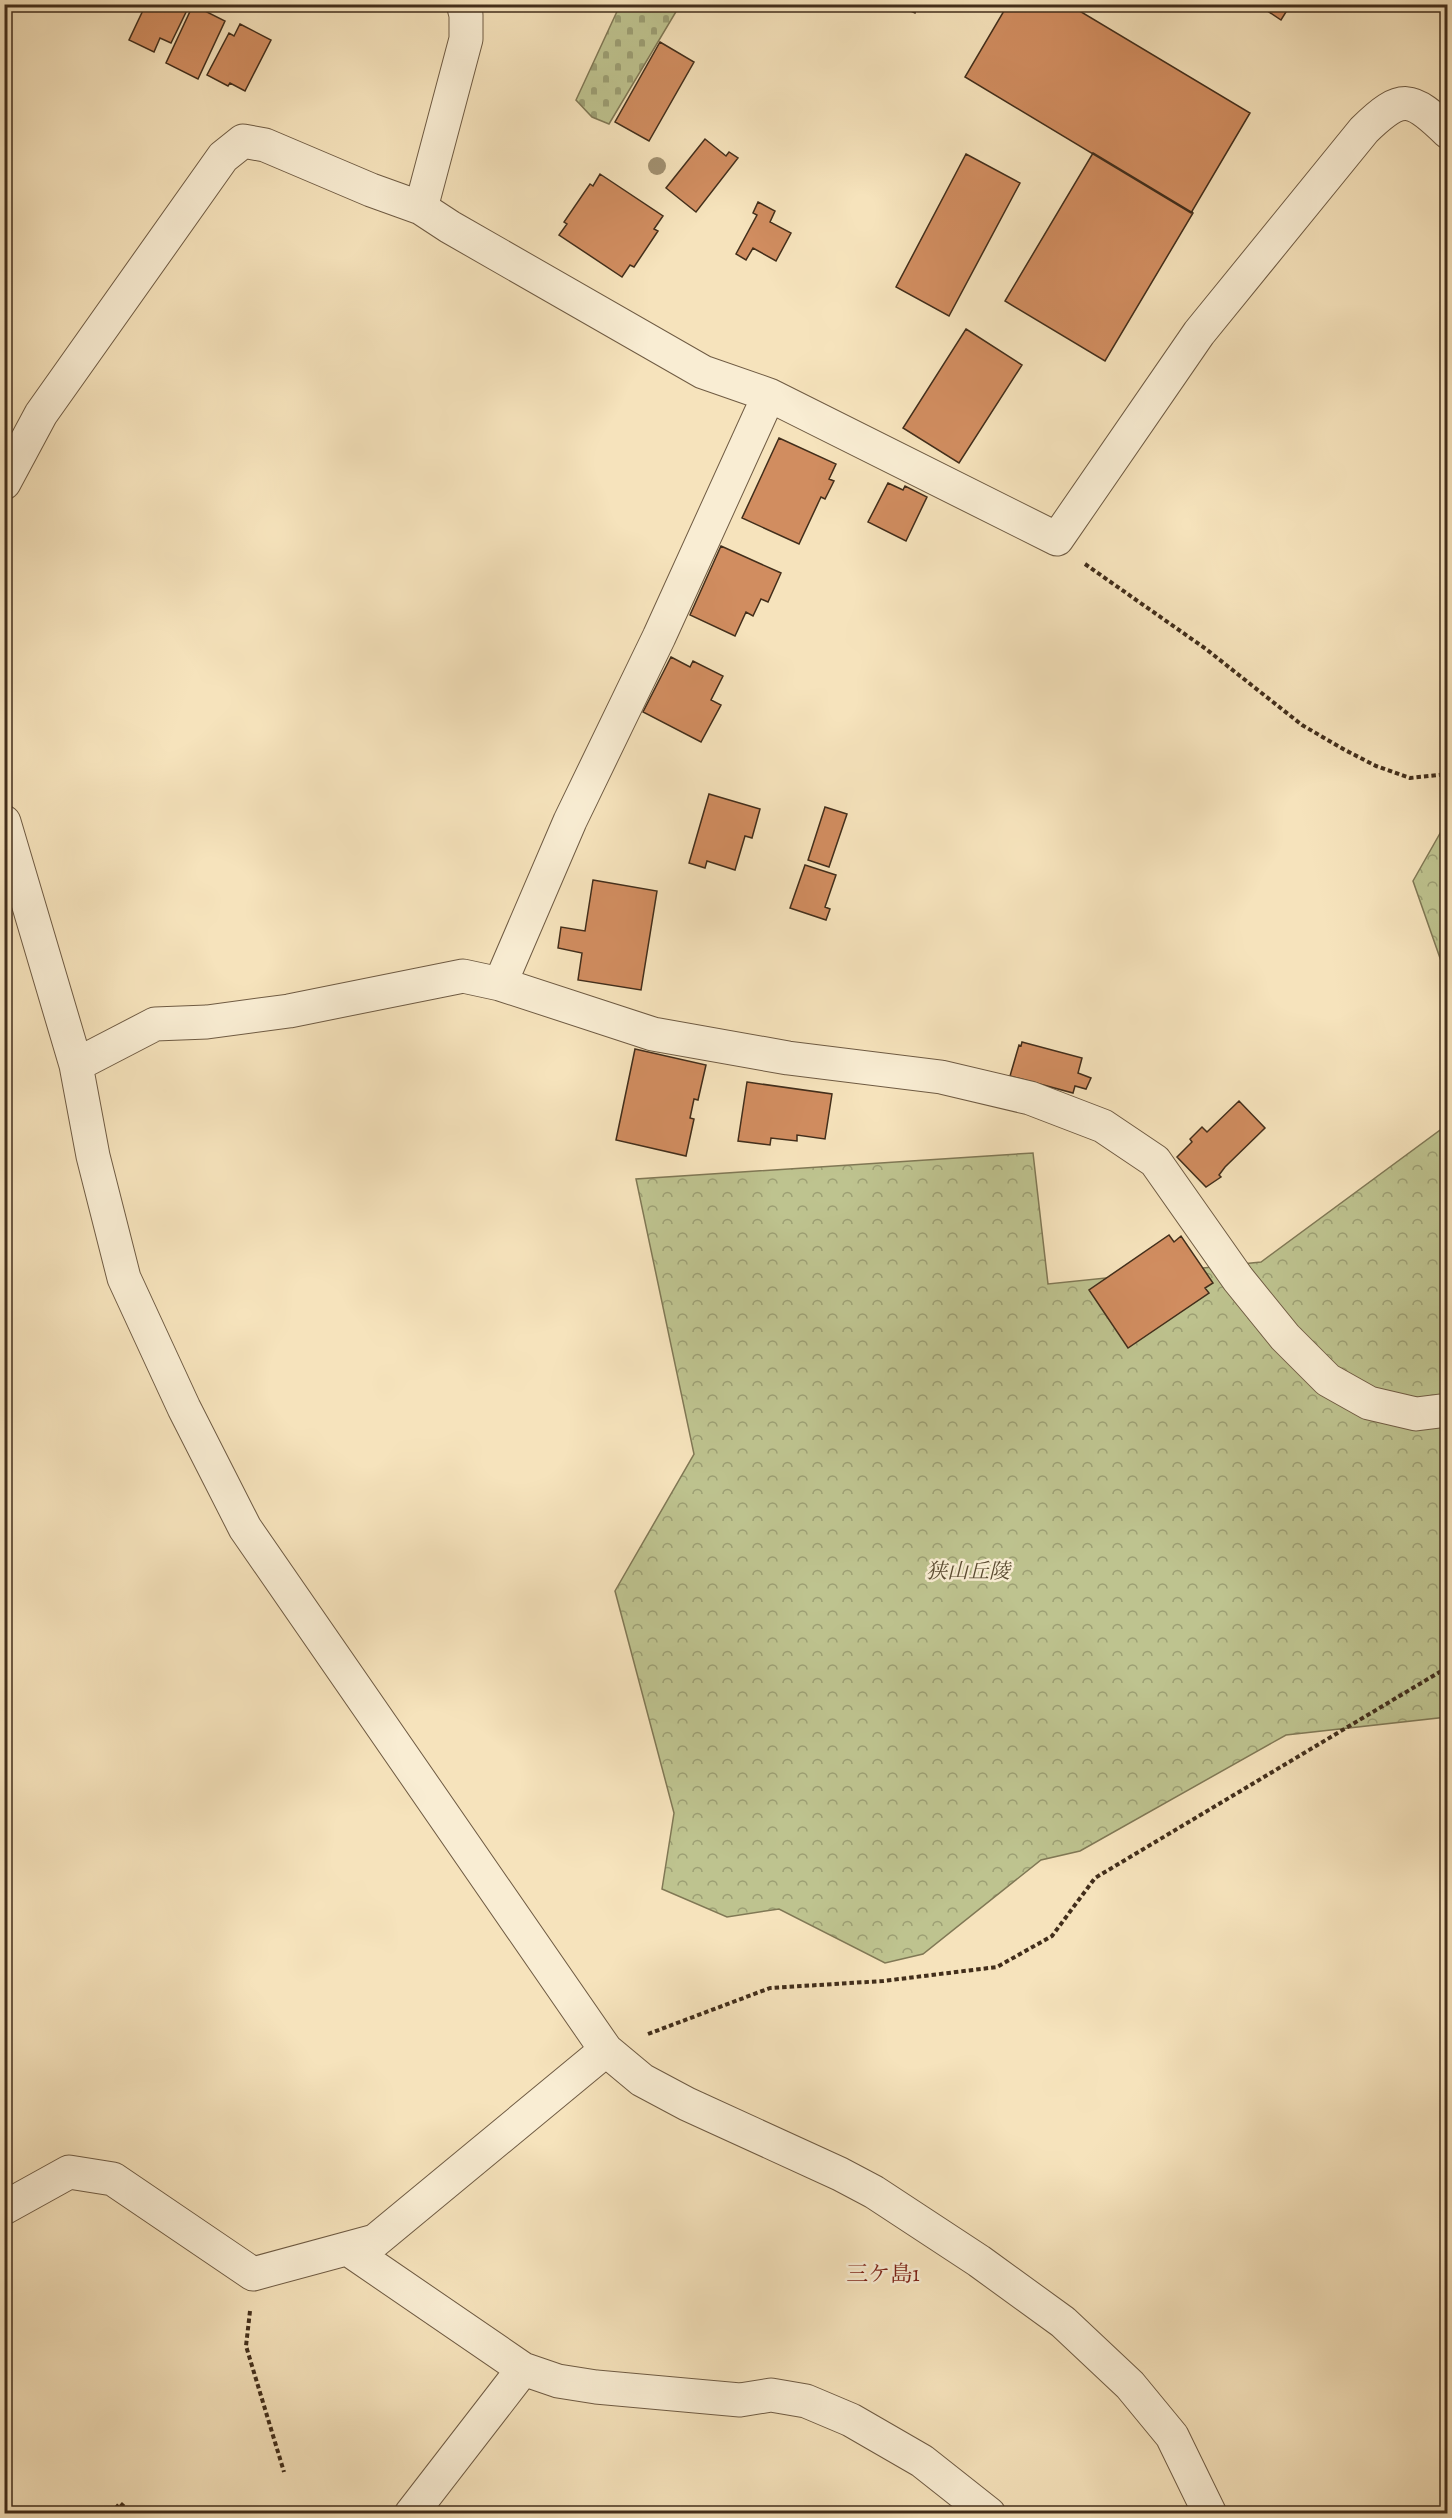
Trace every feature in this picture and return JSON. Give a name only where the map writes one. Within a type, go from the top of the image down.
[{"type":"street","points":[[421,208],[466,39],[466,15],[463,4]]},
{"type":"street","points":[[4,483],[41,414],[223,157],[243,141],[265,145],[370,190],[421,208],[450,227],[703,372],[769,395],[1057,538],[1199,333],[1364,130],[1383,111],[1398,105],[1415,103],[1427,111],[1448,132]]},
{"type":"street","points":[[500,984],[570,821],[659,637],[769,395]]},
{"type":"street","points":[[4,822],[75,1065],[93,1156],[124,1278],[184,1408],[245,1528],[606,2050],[642,2080],[687,2104],[840,2174],[874,2192],[979,2261],[1063,2322],[1130,2385],[1172,2436],[1210,2514]]},
{"type":"street","points":[[75,1065],[155,1023],[207,1022],[289,1011],[463,976],[500,984],[653,1034],[788,1058],[941,1077],[1030,1098],[1103,1126],[1155,1161],[1238,1279],[1285,1337],[1328,1380],[1369,1403],[1416,1414],[1448,1410]]},
{"type":"street","points":[[4,2208],[69,2172],[113,2179],[254,2274],[375,2241],[606,2050]]},
{"type":"street","points":[[348,2249],[523,2369],[558,2381],[596,2387],[740,2400],[771,2395],[806,2401],[851,2420],[922,2461],[989,2514]]},
{"type":"street","points":[[411,2514],[523,2369]]},
{"type":"path","points":[[1057,538],[1073,556],[1206,649],[1302,725],[1376,766],[1410,778],[1448,774]]},
{"type":"path","points":[[606,2050],[770,1988],[883,1981],[997,1967],[1052,1936],[1095,1878],[1448,1667]]},
{"type":"path","points":[[254,2274],[246,2346],[284,2472]]},
{"type":"path","points":[[111,2514],[120,2503],[132,2514]]},
{"type":"green space","points":[[620,5],[680,5],[609,124],[592,117],[576,100]]},
{"type":"green space","points":[[1447,821],[1447,978],[1413,881]]},
{"type":"green space","name":"狭山丘陵","points":[[1447,1125],[1447,1717],[1286,1735],[1080,1851],[1041,1860],[923,1954],[885,1963],[779,1909],[727,1917],[662,1889],[674,1813],[615,1591],[694,1454],[636,1179],[1033,1153],[1048,1284],[1261,1262]]},
{"type":"building","points":[[146,4],[190,4],[171,43],[160,38],[154,52],[129,40]]},
{"type":"building","points":[[895,4],[918,4],[915,13]]},
{"type":"building","points":[[1008,4],[1068,4],[1250,113],[1191,213],[965,77]]},
{"type":"building","points":[[1257,4],[1291,4],[1281,20]]},
{"type":"building","points":[[193,5],[225,21],[198,79],[166,63]]},
{"type":"building","points":[[240,24],[271,40],[245,91],[230,83],[228,86],[207,75],[229,33],[234,36]]},
{"type":"building","points":[[660,42],[694,62],[649,141],[615,122]]},
{"type":"building","points":[[705,139],[726,156],[729,152],[738,158],[696,212],[666,188]]},
{"type":"building","points":[[1093,153],[1193,213],[1105,361],[1005,301]]},
{"type":"building","points":[[966,154],[1020,183],[949,316],[896,287]]},
{"type":"building","points":[[600,174],[663,216],[654,229],[658,231],[634,267],[630,265],[622,277],[559,235],[567,224],[564,222],[590,184],[593,186]]},
{"type":"building","points":[[758,202],[775,211],[770,222],[791,233],[776,261],[753,248],[746,260],[736,254],[757,215],[753,213]]},
{"type":"building","points":[[966,329],[1022,365],[959,463],[903,428]]},
{"type":"building","points":[[779,438],[836,464],[829,479],[834,481],[825,499],[821,497],[799,544],[742,518]]},
{"type":"building","points":[[888,483],[903,490],[905,486],[927,497],[906,541],[868,522]]},
{"type":"building","points":[[721,546],[781,573],[768,602],[761,599],[753,616],[746,612],[735,636],[690,615]]},
{"type":"building","points":[[671,657],[690,667],[693,661],[723,676],[711,700],[721,705],[701,742],[643,712]]},
{"type":"building","points":[[709,794],[760,809],[752,838],[745,836],[735,870],[707,861],[705,868],[689,863]]},
{"type":"building","points":[[825,807],[847,814],[829,867],[808,860]]},
{"type":"building","points":[[805,865],[836,875],[825,907],[830,909],[826,920],[790,908]]},
{"type":"building","points":[[593,880],[657,891],[641,990],[578,980],[582,953],[558,948],[561,927],[585,931]]},
{"type":"building","points":[[1022,1042],[1082,1058],[1078,1073],[1091,1078],[1086,1089],[1075,1086],[1073,1093],[1010,1076],[1019,1045],[1021,1046]]},
{"type":"building","points":[[635,1049],[706,1065],[698,1100],[694,1099],[690,1118],[694,1119],[686,1156],[616,1140]]},
{"type":"building","points":[[747,1082],[832,1094],[825,1139],[797,1135],[797,1141],[771,1138],[770,1145],[738,1141]]},
{"type":"building","points":[[1239,1101],[1265,1128],[1225,1167],[1219,1175],[1221,1177],[1206,1187],[1177,1157],[1192,1142],[1190,1139],[1202,1127],[1207,1132]]},
{"type":"building","points":[[1169,1235],[1174,1242],[1181,1236],[1213,1283],[1205,1288],[1209,1293],[1128,1348],[1089,1290]]},
{"type":"district","name":"三ケ島1","points":[[883,2274]]}]
